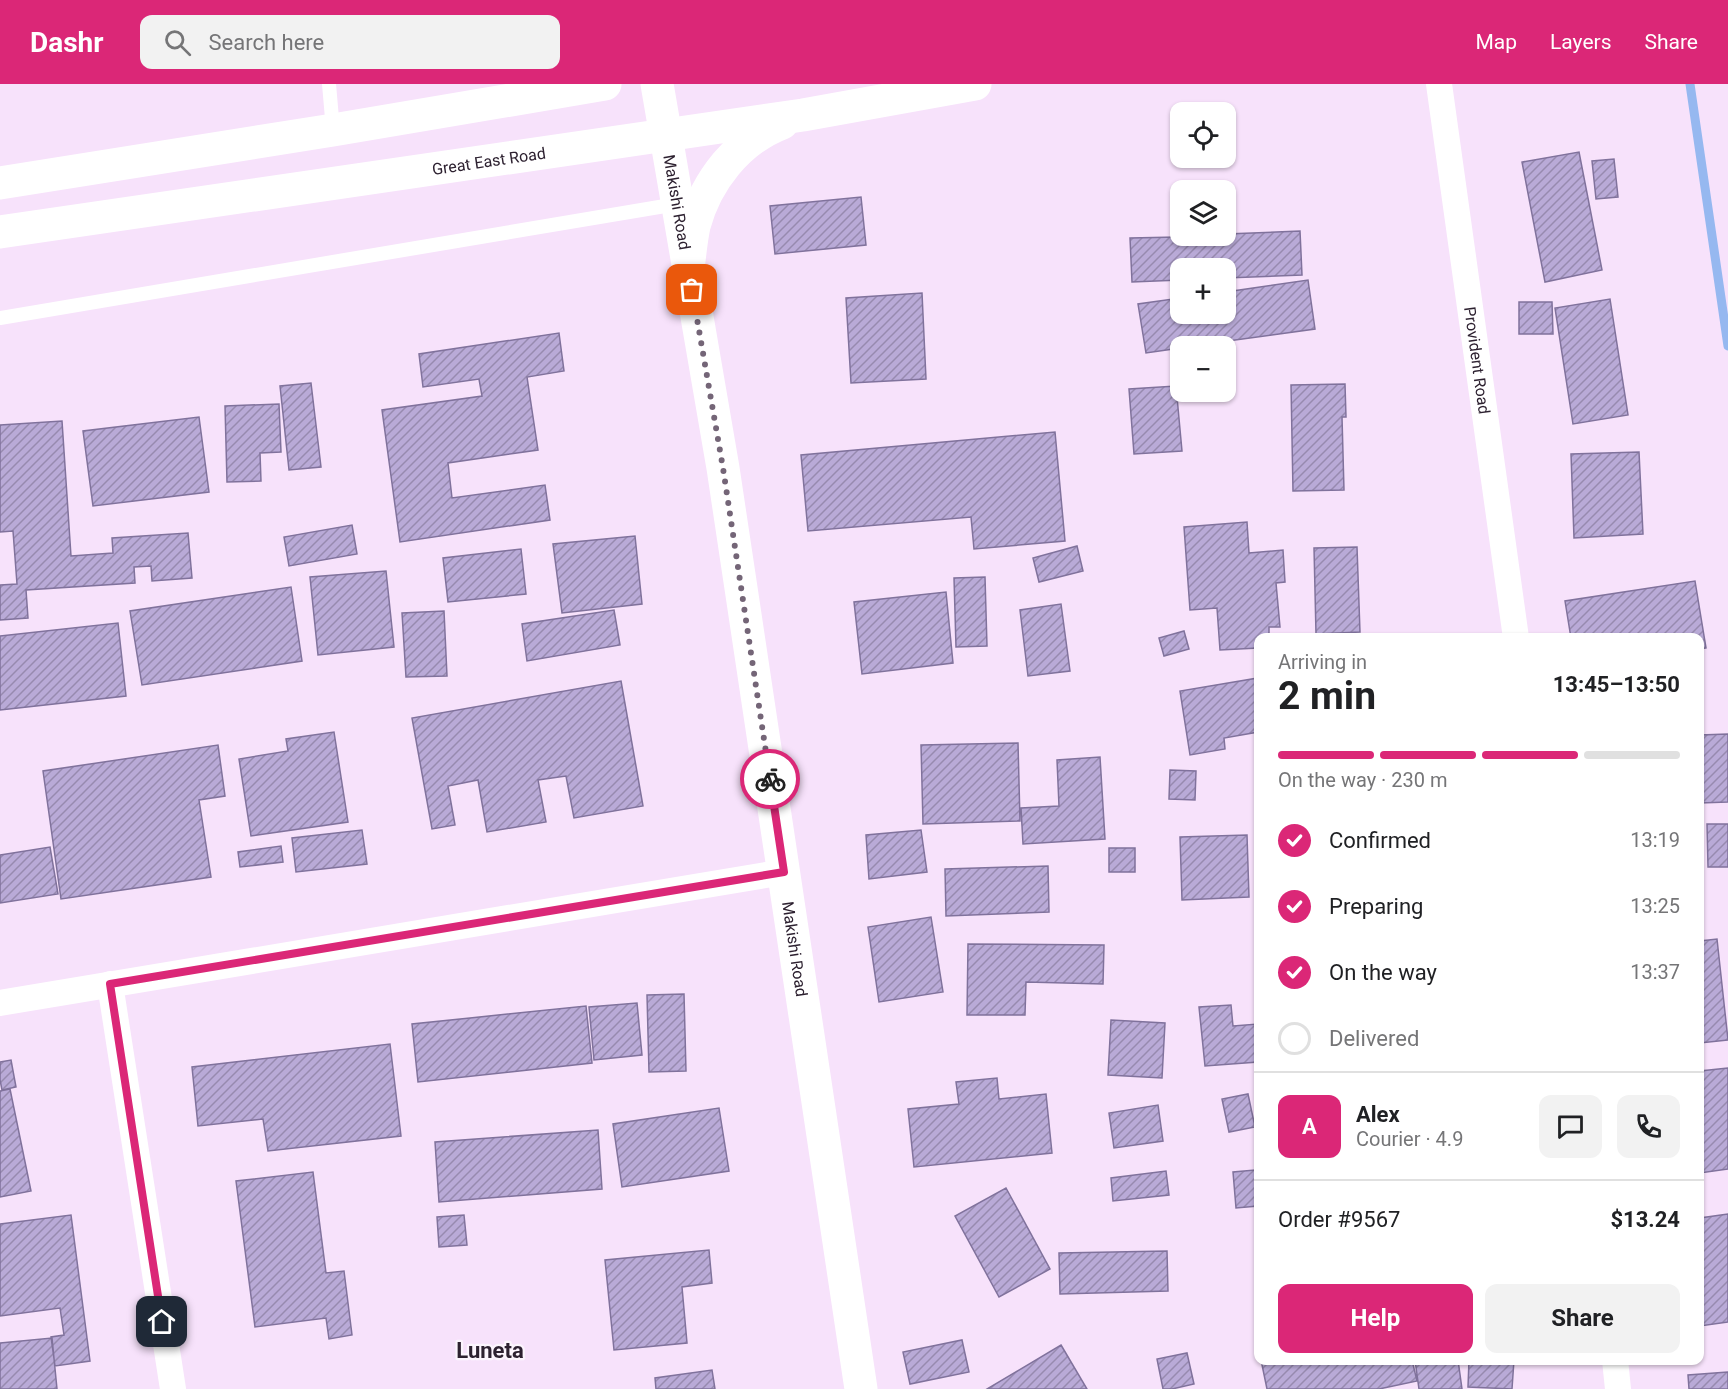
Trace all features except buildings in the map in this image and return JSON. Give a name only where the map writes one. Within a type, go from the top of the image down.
[{"type":"main road","points":[[0,183],[605,84]]},
{"type":"main road","name":"Makishi Road","points":[[657,84],[723,468],[861,1389]]},
{"type":"main road","name":"Great East Road","points":[[0,232],[804,115],[975,84]]},
{"type":"main road","points":[[688,268],[694,226],[709,188],[733,155],[765,130],[804,115]]},
{"type":"street","name":"Provident Road","points":[[1439,84],[1515,633]]},
{"type":"street","points":[[0,1003],[784,872]]},
{"type":"street","points":[[110,984],[173,1389]]},
{"type":"street","points":[[1616,1365],[1618,1389]]},
{"type":"lane","points":[[329,84],[333,130]]},
{"type":"lane","points":[[0,318],[677,204]]},
{"type":"waterway","points":[[1690,84],[1728,346]]},
{"type":"way so far","points":[[692,290],[723,468],[770,779]]},
{"type":"district","name":"Luneta","points":[[490,1350]]},
{"type":"route","points":[[162,1322],[110,984],[784,872],[770,779]]}]
